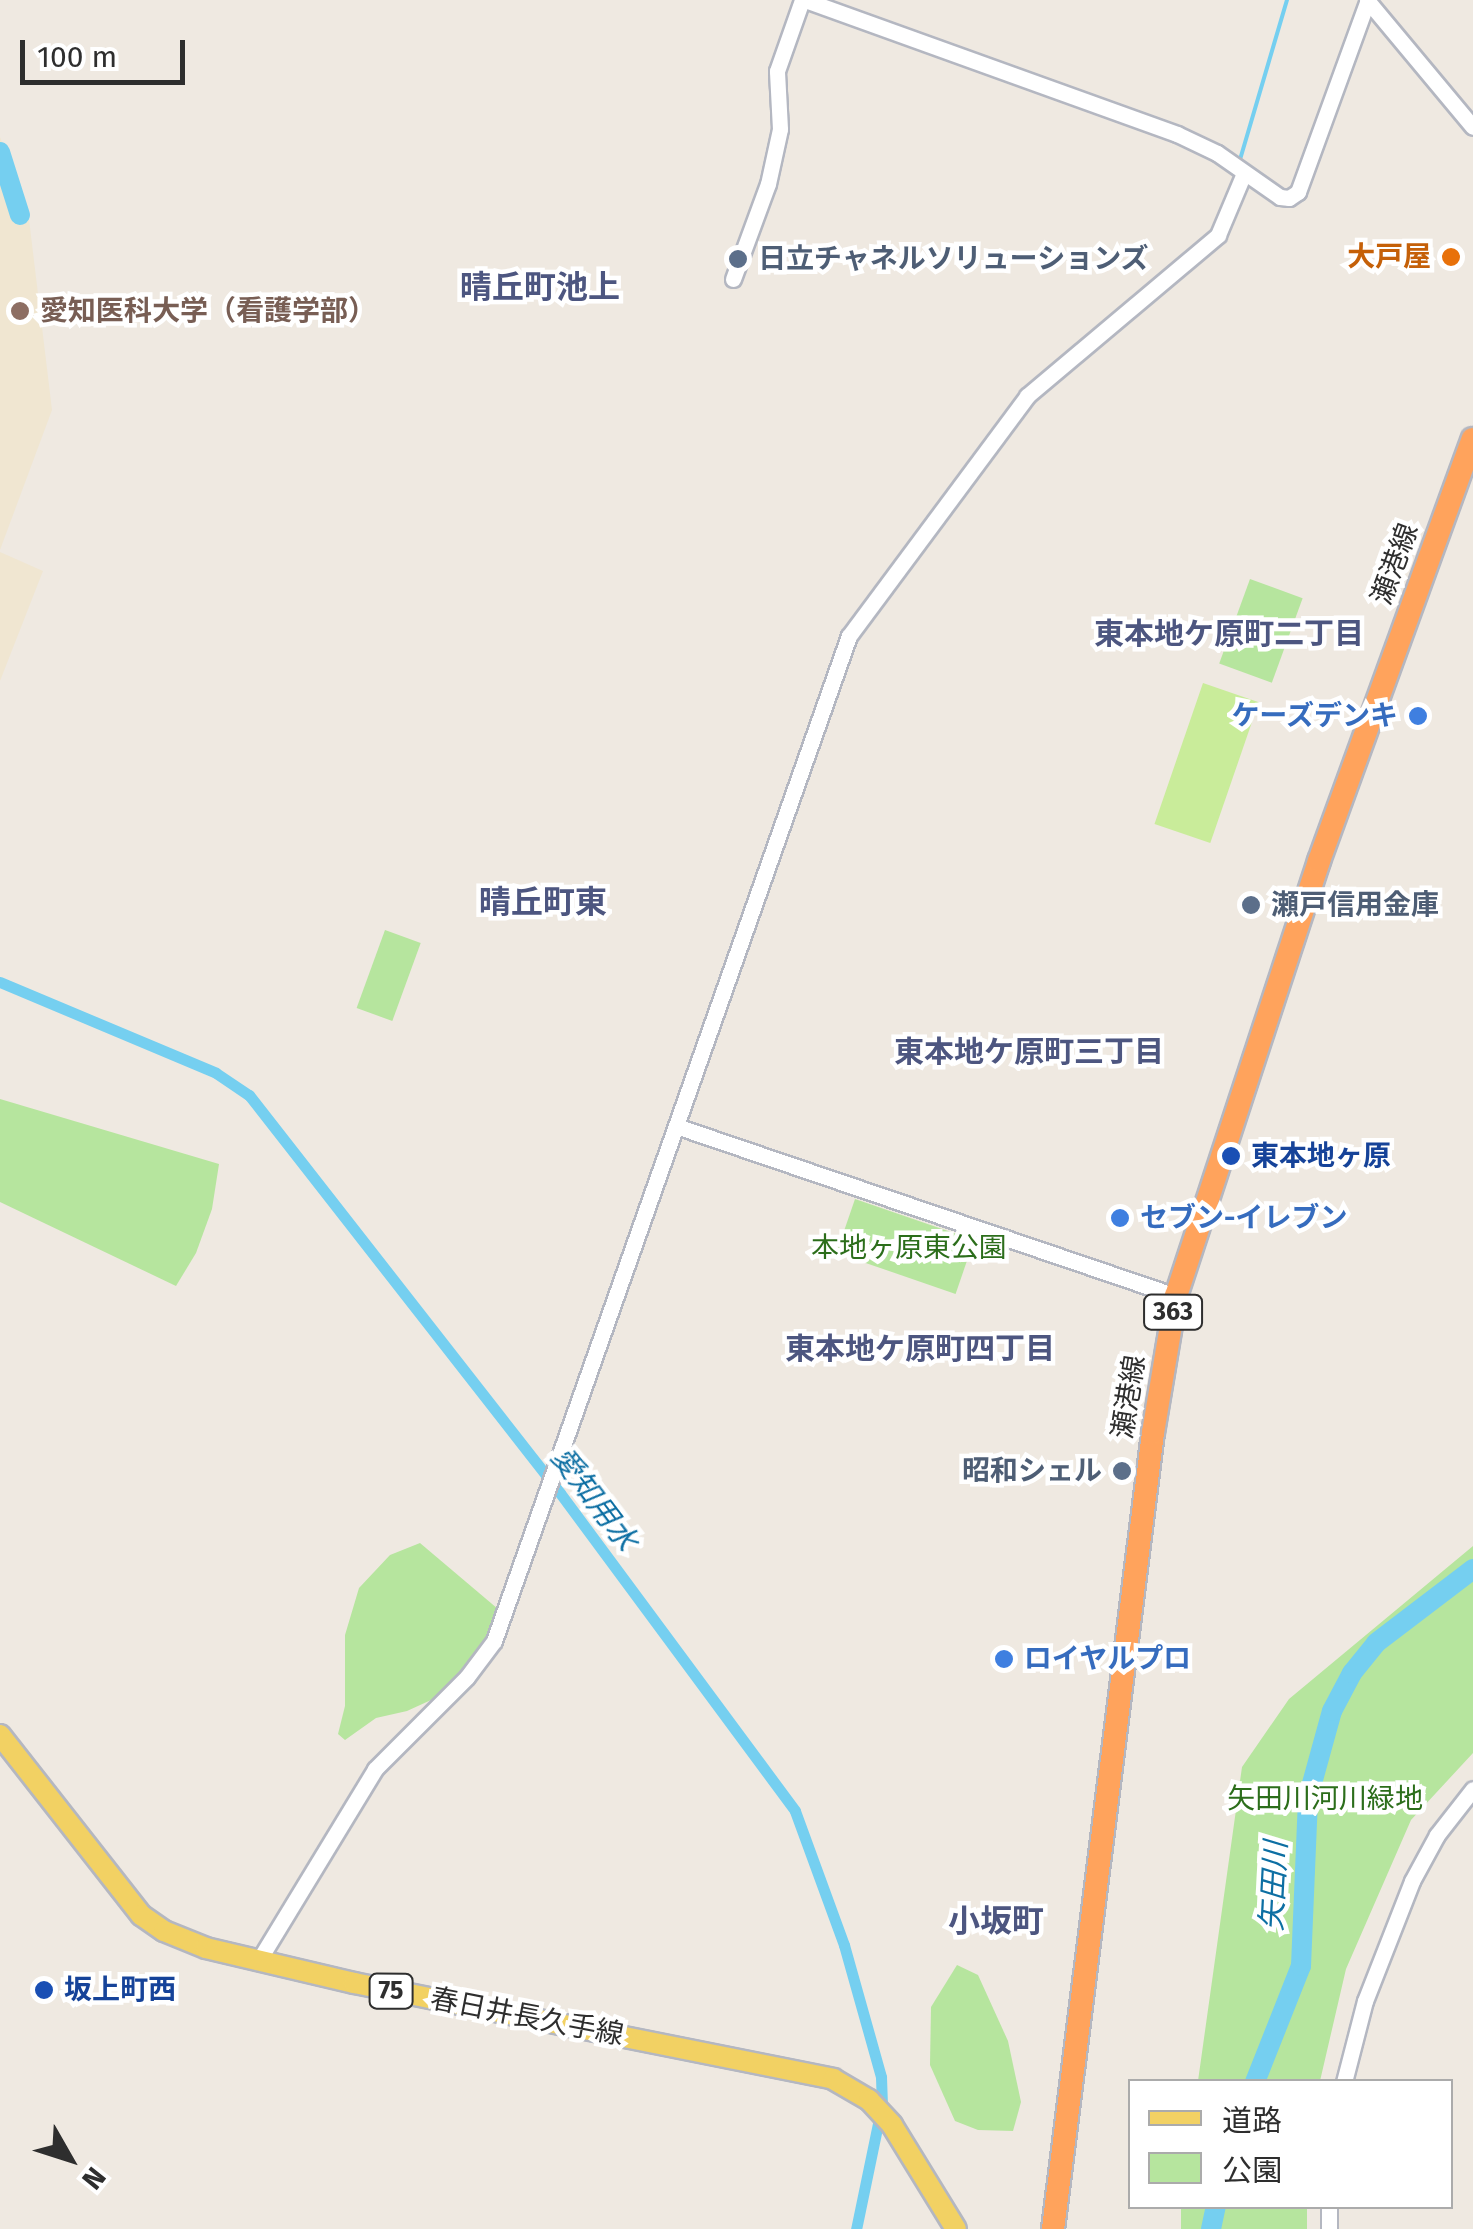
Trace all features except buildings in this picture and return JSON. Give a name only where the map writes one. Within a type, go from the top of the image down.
[{"type":"highway","name":"瀬港線","points":[[1053,2229],[1153,1433],[1176,1296],[1319,862],[1473,439]]},
{"type":"main road","name":"春日井長久手線","points":[[0,1735],[141,1915],[181,1939],[259,1960],[833,2079],[870,2100],[892,2125],[956,2229]]},
{"type":"street","points":[[733,279],[768,184],[780,129],[777,71],[804,0],[1106,105],[1217,153],[1280,197],[1296,197],[1337,95],[1367,0]]},
{"type":"street","points":[[1367,0],[1473,128]]},
{"type":"street","points":[[259,1960],[375,1770],[467,1677],[494,1640],[849,636],[1027,396],[1218,234],[1244,172]]},
{"type":"street","points":[[676,1126],[1176,1296]]},
{"type":"street","points":[[1345,2079],[1365,2001],[1412,1881],[1437,1834],[1473,1788]]},
{"type":"shaded area","name":"愛知医科大学（看護学部）","points":[[0,137],[28,211],[52,410],[0,550]]},
{"type":"shaded area","points":[[0,552],[43,571],[0,681]]},
{"type":"green space","points":[[1250,579],[1303,598],[1272,683],[1219,664]]},
{"type":"green space","points":[[1203,683],[1259,702],[1210,843],[1154,824]]},
{"type":"green space","points":[[385,930],[421,943],[392,1021],[357,1008]]},
{"type":"green space","points":[[0,1099],[219,1164],[212,1209],[196,1253],[176,1286],[0,1202]]},
{"type":"green space","name":"本地ヶ原東公園","points":[[855,1199],[974,1240],[956,1294],[836,1253]]},
{"type":"green space","points":[[420,1543],[498,1609],[489,1636],[442,1695],[407,1711],[376,1718],[345,1740],[338,1734],[345,1706],[345,1635],[359,1588],[390,1555]]},
{"type":"green space","name":"矢田川河川緑地","points":[[1473,1546],[1473,1753],[1411,1820],[1346,1969],[1320,2079],[1198,2079],[1242,1767],[1289,1699]]},
{"type":"green space","points":[[957,1965],[978,1975],[1008,2041],[1021,2102],[1013,2131],[978,2130],[955,2121],[930,2065],[931,2007]]},
{"type":"green space","points":[[1181,2209],[1307,2209],[1307,2229],[1181,2229]]},
{"type":"waterway","points":[[1239,163],[1287,0]]},
{"type":"waterway","points":[[0,152],[20,215]]},
{"type":"waterway","name":"愛知用水","points":[[0,982],[216,1073],[249,1095],[560,1493],[795,1811],[844,1945],[881,2077],[882,2104],[856,2229]]},
{"type":"waterway","name":"矢田川","points":[[1256,2079],[1301,1966],[1308,1798],[1332,1711],[1352,1673],[1376,1643],[1473,1569]]},
{"type":"waterway","name":"矢田川","points":[[1211,2229],[1215,2209]]},
{"type":"place","name":"大戸屋","points":[[1451,257]]},
{"type":"place","name":"日立チャネルソリューションズ","points":[[738,259]]},
{"type":"place","name":"愛知医科大学（看護学部）","points":[[20,311]]},
{"type":"place","name":"ケーズデンキ","points":[[1418,716]]},
{"type":"place","name":"瀬戸信用金庫","points":[[1251,905]]},
{"type":"place","name":"東本地ヶ原","points":[[1231,1156]]},
{"type":"place","name":"セブン-イレブン","points":[[1120,1218]]},
{"type":"place","name":"昭和シェル","points":[[1122,1471]]},
{"type":"place","name":"ロイヤルプロ","points":[[1004,1659]]},
{"type":"place","name":"坂上町西","points":[[44,1990]]},
{"type":"district","name":"晴丘町池上","points":[[540,287]]},
{"type":"district","name":"東本地ケ原町二丁目","points":[[1229,634]]},
{"type":"district","name":"晴丘町東","points":[[543,902]]},
{"type":"district","name":"東本地ケ原町三丁目","points":[[1029,1052]]},
{"type":"district","name":"東本地ケ原町四丁目","points":[[920,1349]]},
{"type":"district","name":"小坂町","points":[[996,1921]]}]
